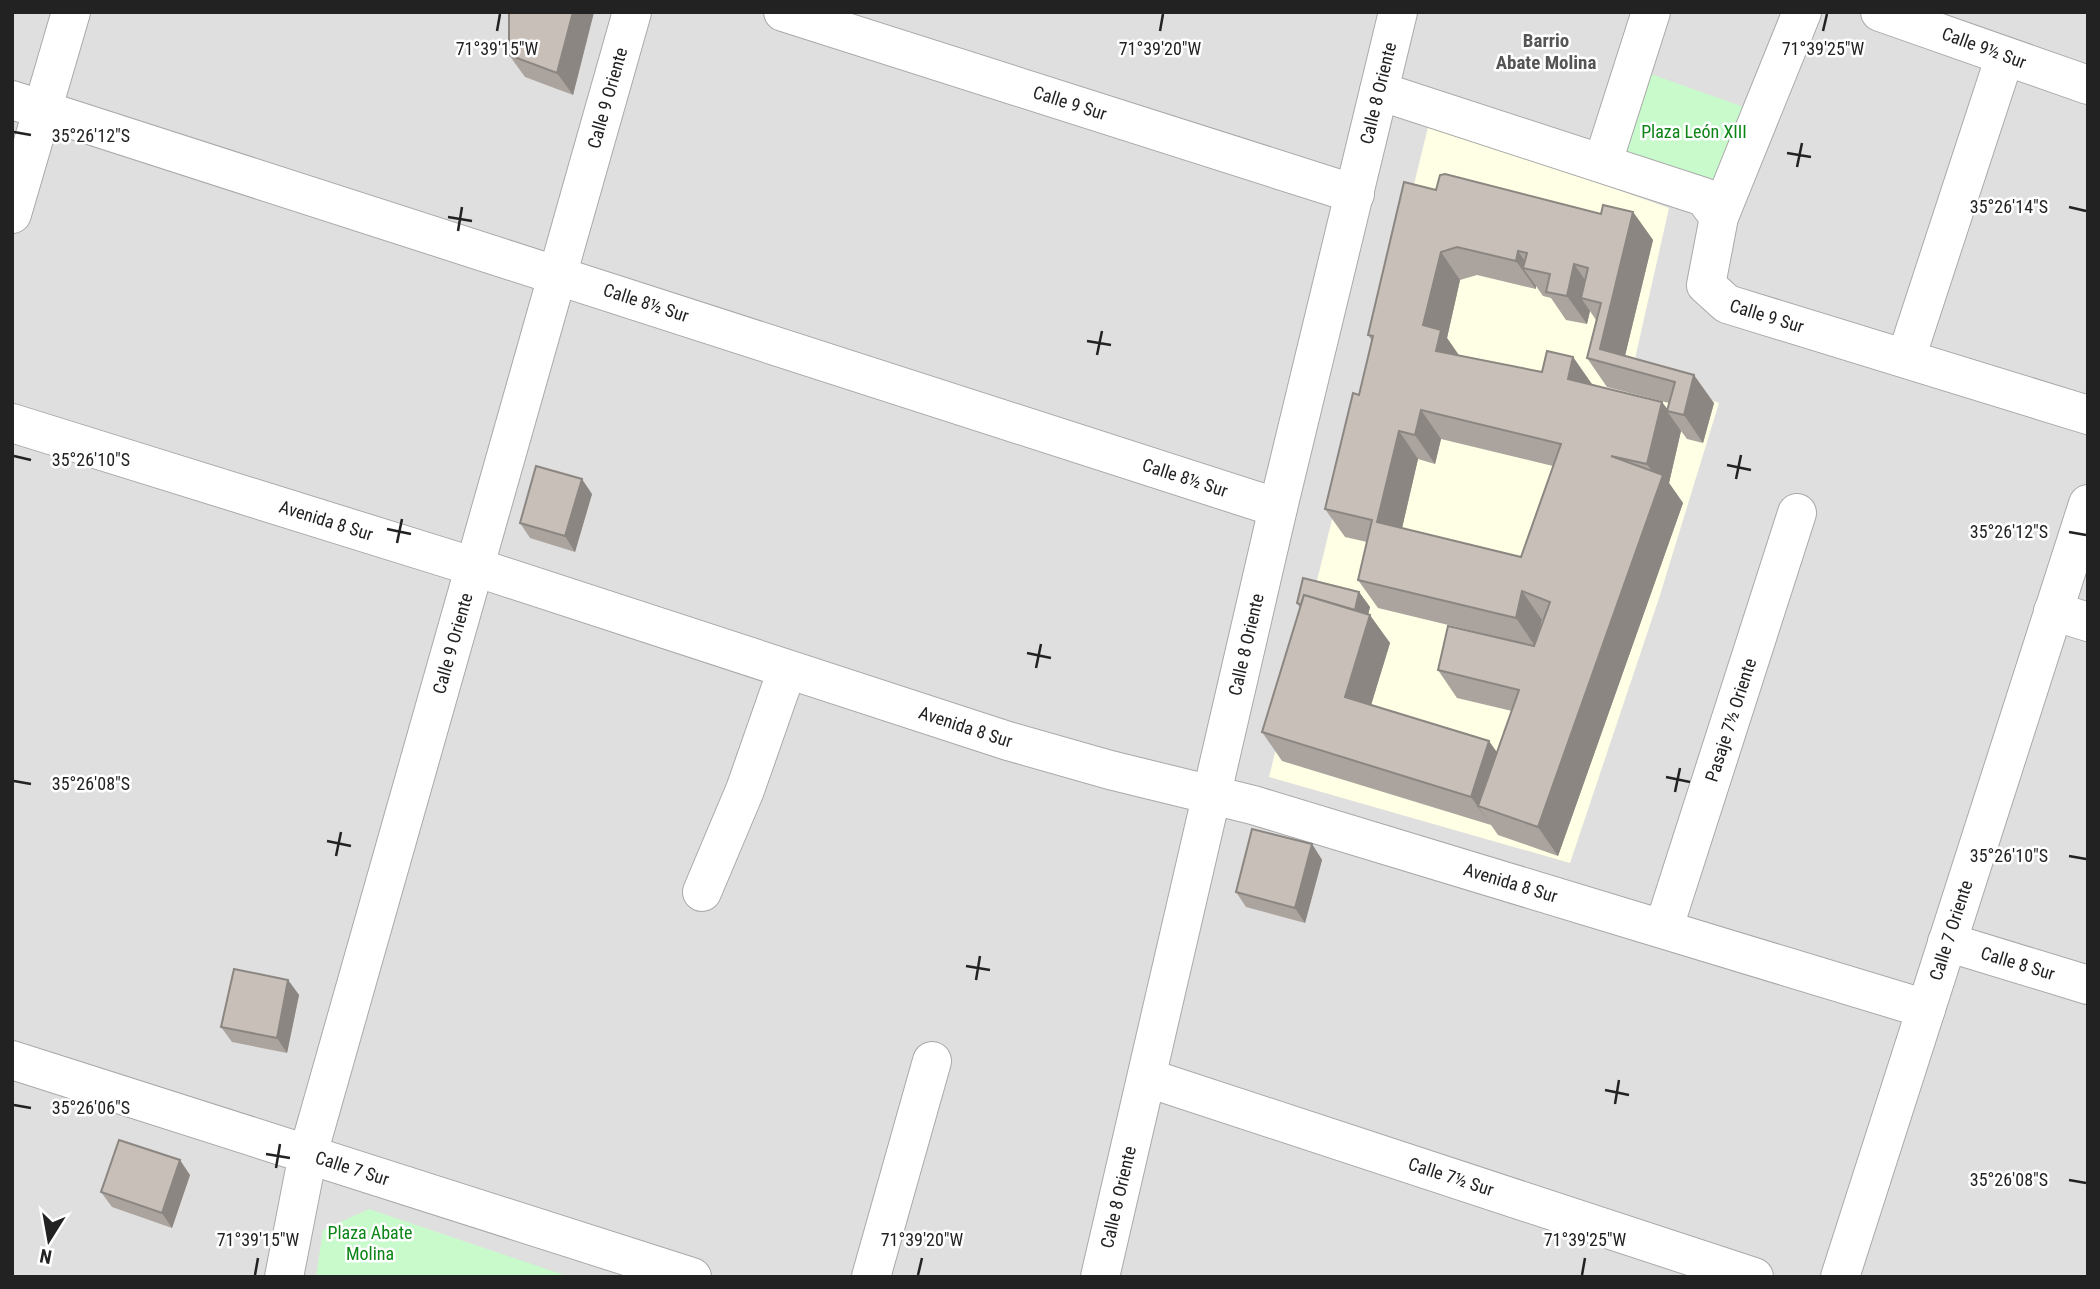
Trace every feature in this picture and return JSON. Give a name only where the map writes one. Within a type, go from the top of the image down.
[{"type":"street","points":[[12,214],[27,105],[71,12]]},
{"type":"street","name":"Calle 9 Oriente","points":[[284,1277],[308,1154],[560,275],[632,12]]},
{"type":"street","name":"Calle 9 Sur","points":[[783,12],[1355,194]]},
{"type":"street","name":"Calle 8 Oriente","points":[[1100,1277],[1278,508],[1398,12]]},
{"type":"street","points":[[1603,162],[1651,12]]},
{"type":"street","points":[[1719,217],[1802,12]]},
{"type":"street","name":"Calle 9½ Sur","points":[[1880,12],[1943,22],[2004,56],[2088,85]]},
{"type":"street","points":[[1906,358],[2004,56]]},
{"type":"street","points":[[1379,91],[1704,197],[1719,217]]},
{"type":"street","name":"Calle 8½ Sur","points":[[27,105],[1278,508]]},
{"type":"street","name":"Calle 9 Sur","points":[[1719,217],[1706,285],[1727,304],[2088,415]]},
{"type":"street","name":"Avenida 8 Sur","points":[[12,424],[475,567],[1008,741],[1253,805],[1664,927],[1926,1009]]},
{"type":"street","name":"Calle 7 Oriente","points":[[1840,1277],[1947,942],[2071,617],[2088,504]]},
{"type":"street","name":"Pasaje 7½ Oriente","points":[[1664,927],[1797,513]]},
{"type":"street","points":[[702,892],[745,790],[787,670]]},
{"type":"street","name":"Calle 8 Sur","points":[[1947,942],[2088,985]]},
{"type":"street","name":"Calle 7 Sur","points":[[12,1060],[692,1277]]},
{"type":"street","points":[[871,1277],[932,1061]]},
{"type":"street","name":"Calle 7½ Sur","points":[[1148,1078],[1754,1277]]},
{"type":"shaded area","points":[[12,12],[2088,12],[2088,1277],[12,1277]]},
{"type":"shaded area","points":[[1429,123],[1669,208],[1632,372],[1719,403],[1660,595],[1570,863],[1269,777]]},
{"type":"green space","name":"Plaza León XIII","points":[[1645,72],[1758,112],[1731,188],[1618,148]]},
{"type":"green space","name":"Plaza Abate Molina","points":[[369,1209],[570,1277],[316,1277],[323,1230]]},
{"type":"building","points":[[509,12],[573,12],[557,73],[509,55]]},
{"type":"building","points":[[1445,174],[1601,214],[1603,205],[1633,212],[1600,349],[1694,375],[1684,415],[1667,411],[1675,382],[1587,358],[1601,303],[1581,298],[1588,268],[1574,264],[1567,296],[1546,292],[1550,274],[1523,268],[1527,253],[1518,251],[1516,261],[1457,247],[1441,252],[1423,325],[1441,330],[1436,351],[1542,372],[1547,351],[1573,357],[1568,379],[1662,402],[1647,464],[1611,456],[1663,475],[1538,827],[1478,806],[1519,690],[1438,670],[1448,626],[1534,646],[1550,602],[1522,591],[1516,618],[1358,580],[1372,520],[1325,509],[1353,393],[1359,395],[1373,336],[1368,335],[1404,182],[1436,190],[1440,175]],"holes":[[[1421,410],[1561,444],[1521,557],[1377,522],[1399,431],[1415,435]]]},
{"type":"building","points":[[536,466],[582,479],[565,536],[520,523]]},
{"type":"building","points":[[1303,578],[1359,592],[1355,610],[1304,595],[1301,605],[1297,603]]},
{"type":"building","points":[[1304,595],[1370,615],[1345,697],[1489,741],[1471,797],[1262,732]]},
{"type":"building","points":[[1252,829],[1312,844],[1295,908],[1236,892]]},
{"type":"building","points":[[234,969],[288,980],[277,1038],[221,1027]]},
{"type":"building","points":[[119,1140],[180,1160],[162,1213],[101,1192]]},
{"type":"district","name":"Barrio Abate Molina","points":[[1546,51]]}]
